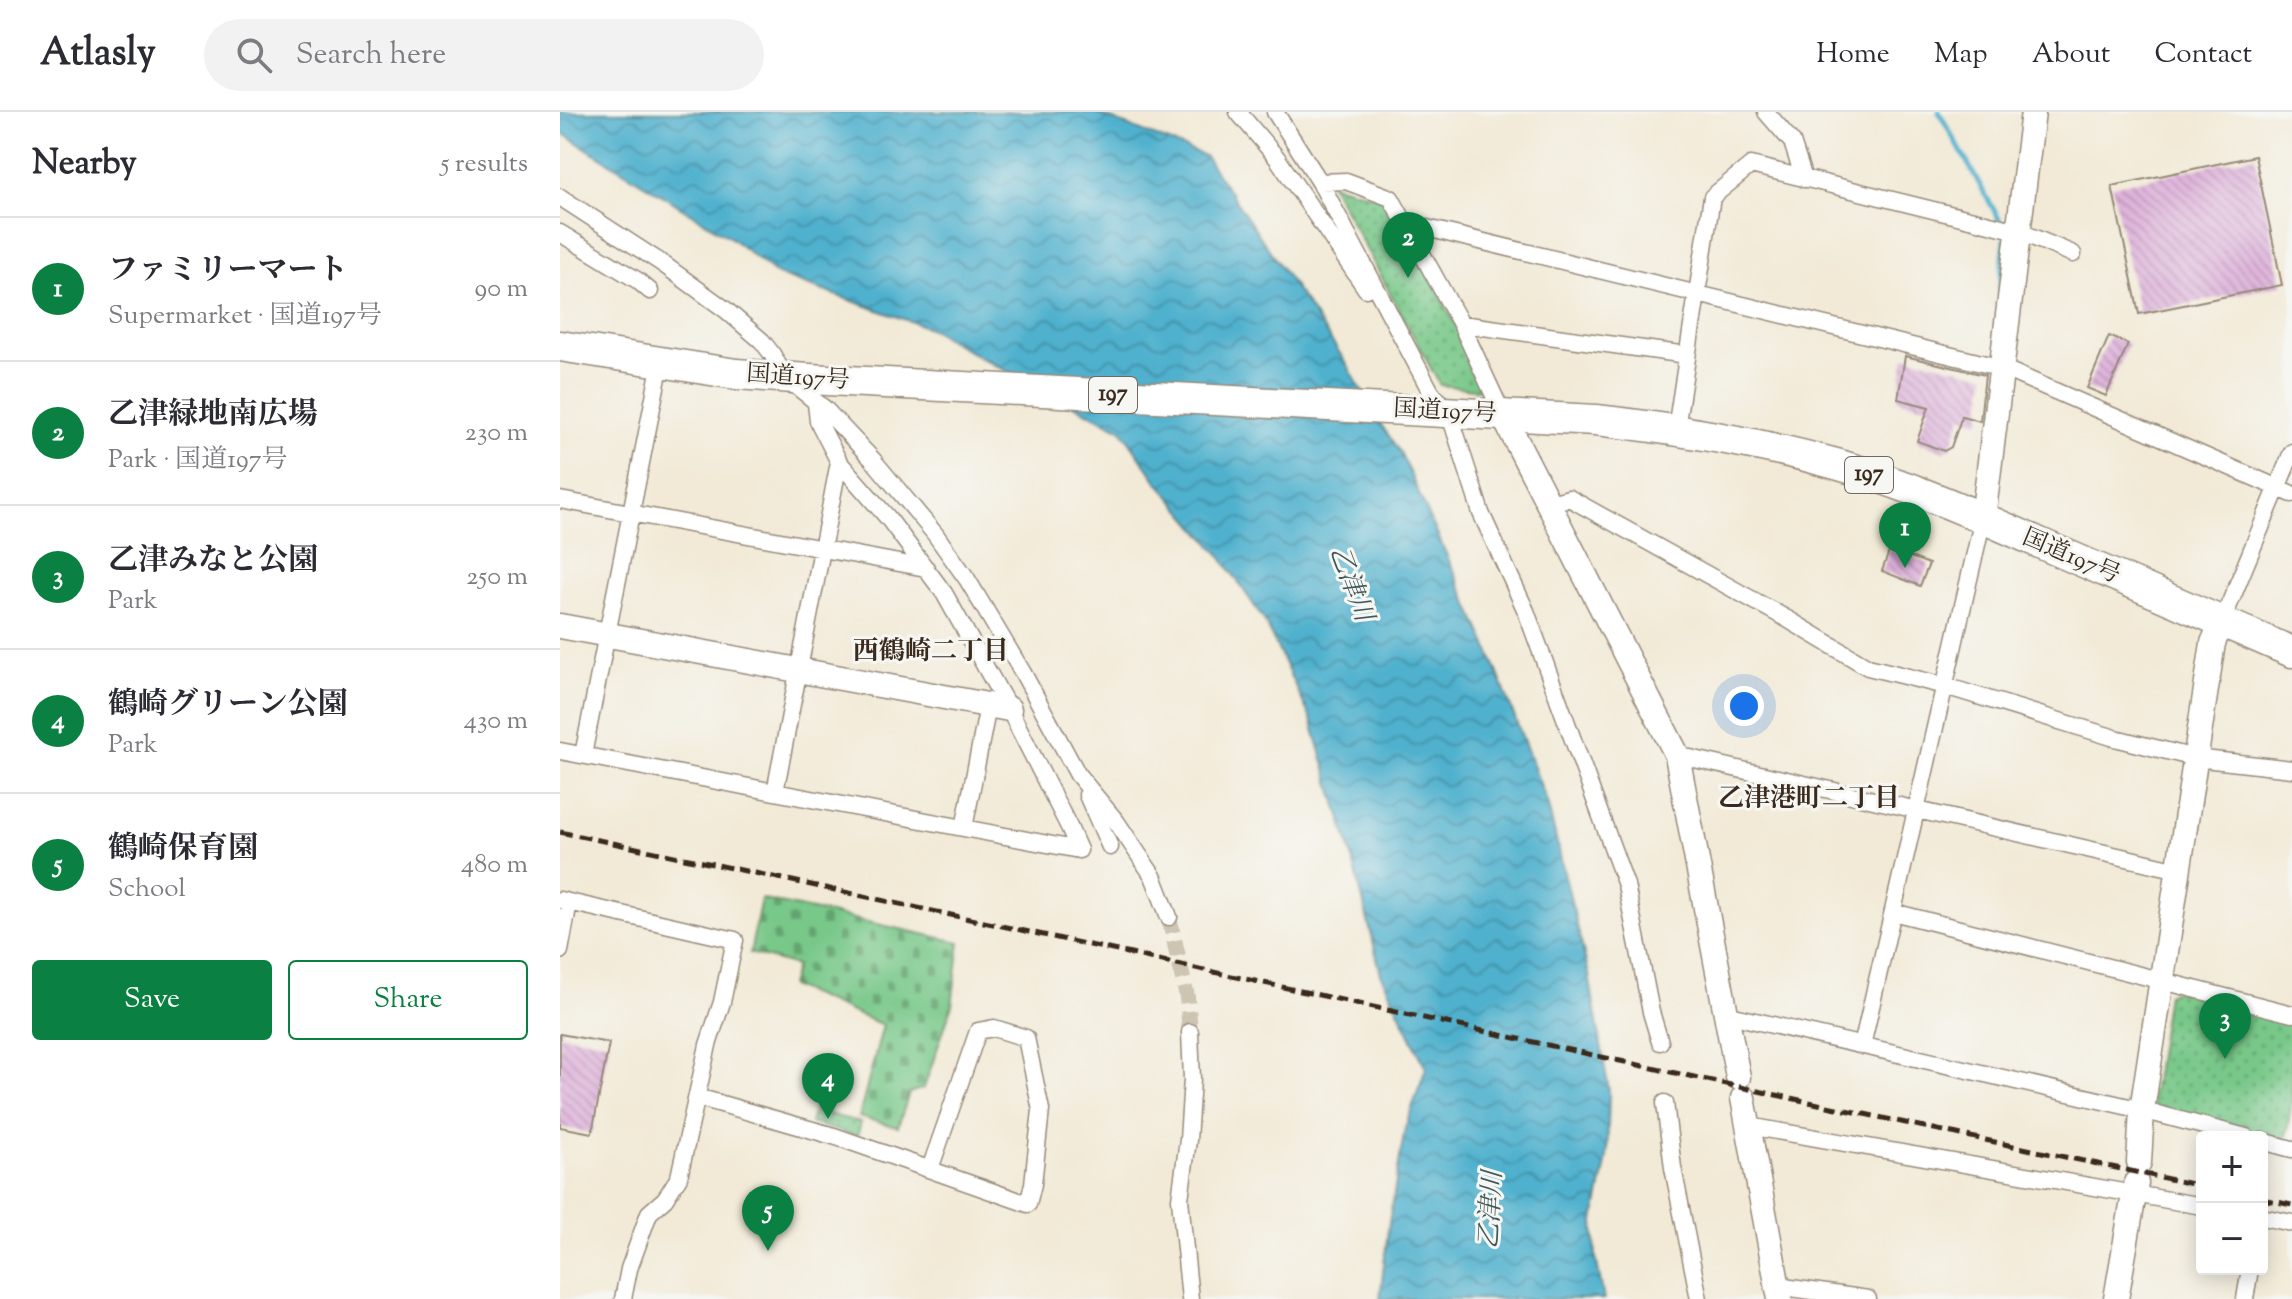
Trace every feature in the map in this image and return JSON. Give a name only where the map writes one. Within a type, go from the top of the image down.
[{"type":"highway","name":"国道197号","points":[[560,346],[803,386],[1418,410],[1596,420],[1676,429],[1742,441],[1838,465],[1910,490],[1983,518],[2292,652]]},
{"type":"street","points":[[1238,112],[1277,158],[1375,305],[1397,329]]},
{"type":"street","points":[[1275,112],[1320,182],[1431,392],[1449,412],[1481,513],[1526,611],[1626,885],[1651,1012],[1660,1042]]},
{"type":"street","points":[[1862,1046],[1983,518],[2033,112]]},
{"type":"street","points":[[1774,115],[1792,142],[1804,179]]},
{"type":"street","points":[[1676,429],[1712,197],[1751,165],[2018,231],[2073,254]]},
{"type":"street","points":[[1320,182],[1346,181],[1391,198],[1461,324],[1503,415],[1677,755],[1778,1292],[1868,1299]]},
{"type":"street","points":[[560,197],[663,264],[726,310],[762,341],[873,460],[935,534],[967,579],[1023,673],[1078,775],[1110,847]]},
{"type":"street","points":[[1406,223],[2002,368],[2285,490]]},
{"type":"street","points":[[560,233],[650,291]]},
{"type":"street","points":[[1461,324],[1687,355]]},
{"type":"street","points":[[583,755],[661,362]]},
{"type":"street","points":[[560,751],[1079,850],[999,708],[944,593],[888,518],[839,462],[803,386]]},
{"type":"street","points":[[2116,1299],[2213,643],[2285,490],[2292,452]]},
{"type":"street","points":[[775,792],[839,462]]},
{"type":"street","points":[[1550,503],[1569,498],[1868,667],[2195,758],[2292,769]]},
{"type":"street","points":[[560,500],[926,568]]},
{"type":"street","points":[[560,626],[999,708]]},
{"type":"street","points":[[964,828],[999,708]]},
{"type":"street","points":[[1677,755],[2179,870]]},
{"type":"street","points":[[1078,775],[1136,848],[1153,876],[1169,917]]},
{"type":"street","points":[[560,952],[565,901],[735,940],[679,1177],[665,1199],[649,1213],[629,1269],[623,1299]]},
{"type":"street","points":[[1893,912],[2292,1014]]},
{"type":"street","points":[[1725,1014],[2223,1131]]},
{"type":"street","points":[[697,1097],[837,1137],[1028,1204],[1041,1110],[1026,1038],[994,1028],[978,1031],[930,1169]]},
{"type":"street","points":[[1190,1032],[1192,1079],[1180,1199],[1190,1299]]},
{"type":"street","points":[[1665,1103],[1673,1168],[1699,1299]]},
{"type":"street","points":[[1749,1126],[2136,1180],[2196,1204]]},
{"type":"street","points":[[2268,1142],[2292,1147]]},
{"type":"street","points":[[2268,1218],[2292,1223]]},
{"type":"street","points":[[2245,1299],[2249,1275]]},
{"type":"green space","points":[[1331,184],[1389,200],[1491,391],[1440,385]]},
{"type":"green space","points":[[761,899],[960,942],[952,1005],[924,1088],[909,1093],[898,1127],[859,1117],[883,1025],[790,986],[796,966],[750,953]]},
{"type":"green space","points":[[2175,990],[2292,1020],[2292,1099],[2286,1137],[2279,1139],[2268,1136],[2268,1131],[2247,1131],[2156,1108],[2151,1102],[2167,994]]},
{"type":"green space","points":[[816,1102],[830,1105],[828,1114],[861,1123],[857,1136],[810,1123]]},
{"type":"water","name":"乙津川","points":[[560,112],[1093,112],[1205,156],[1345,361],[1401,454],[1487,645],[1547,802],[1589,975],[1609,1091],[1607,1158],[1594,1221],[1596,1258],[1604,1299],[1380,1299],[1405,1128],[1426,1068],[1381,974],[1352,856],[1311,719],[1264,620],[1220,555],[1156,480],[1121,429],[929,328],[776,274],[731,238],[560,132]]},
{"type":"building","points":[[2255,156],[2282,285],[2139,314],[2112,186]]},
{"type":"building","points":[[2109,336],[2128,344],[2106,396],[2087,388]]},
{"type":"building","points":[[1905,356],[1985,375],[1980,421],[1962,416],[1951,447],[1944,451],[1917,441],[1929,407],[1898,399]]},
{"type":"building","points":[[1890,549],[1929,564],[1920,586],[1882,571]]},
{"type":"building","points":[[560,1034],[609,1043],[592,1133],[560,1127]]},
{"type":"waterway","points":[[1939,112],[1999,219]]},
{"type":"waterway","points":[[1999,292],[2005,240]]},
{"type":"tunnel","points":[[1169,917],[1187,997],[1190,1032]]},
{"type":"railway","points":[[560,832],[2196,1185]]},
{"type":"railway","points":[[2268,1200],[2292,1205]]},
{"type":"place","name":"乙津緑地南広場","points":[[1408,278]]},
{"type":"place","name":"ファミリーマート","points":[[1905,568]]},
{"type":"place","name":"乙津みなと公園","points":[[2225,1059]]},
{"type":"place","name":"鶴崎グリーン公園","points":[[828,1119]]},
{"type":"place","name":"鶴崎保育園","points":[[768,1251]]},
{"type":"district","name":"西鶴崎二丁目","points":[[931,652]]},
{"type":"district","name":"乙津港町二丁目","points":[[1809,799]]}]
